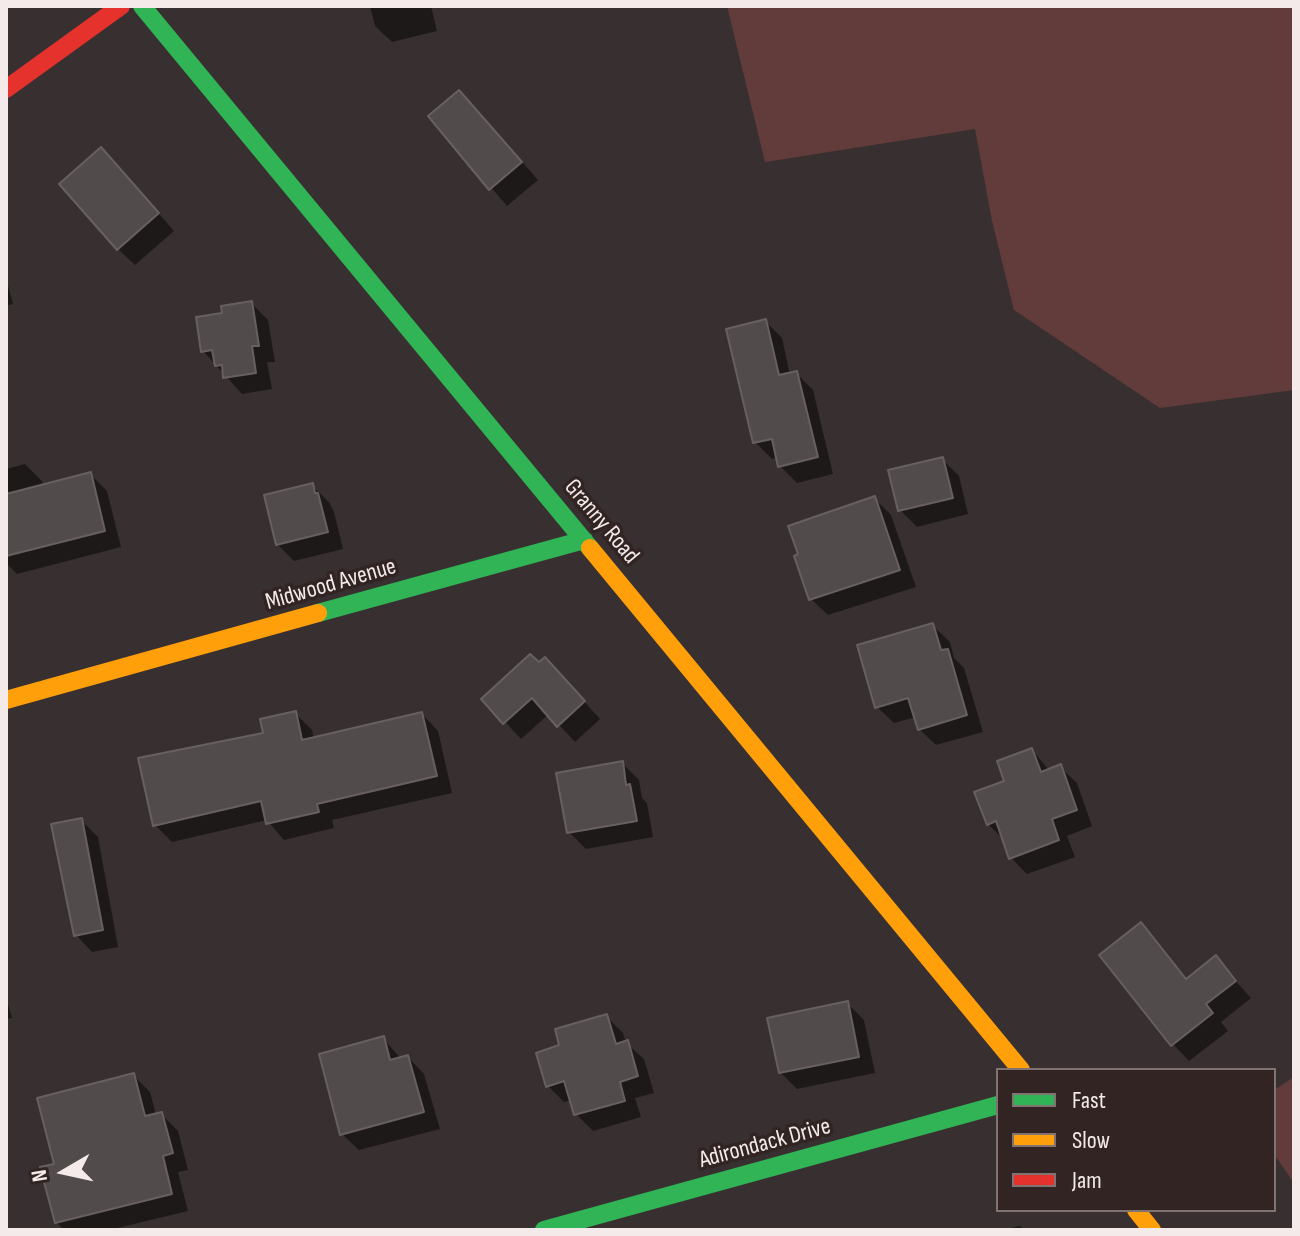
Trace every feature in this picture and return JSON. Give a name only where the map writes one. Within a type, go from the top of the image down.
[{"type":"street","points":[[6,89],[121,6]]},
{"type":"street","name":"Granny Road","points":[[142,6],[1019,1068]]},
{"type":"street","name":"Midwood Avenue","points":[[6,700],[584,540]]},
{"type":"street","name":"Adirondack Drive","points":[[544,1230],[996,1106]]},
{"type":"street","points":[[1138,1212],[1152,1230]]},
{"type":"shaded area","points":[[727,6],[1294,6],[1294,390],[1160,408],[1014,310],[992,221],[975,129],[765,162]]},
{"type":"shaded area","points":[[1294,1077],[1294,1183],[1276,1157],[1276,1089]]},
{"type":"building","points":[[459,90],[522,162],[489,190],[428,116]]},
{"type":"building","points":[[101,147],[159,213],[117,250],[59,184]]},
{"type":"building","points":[[252,301],[259,346],[252,346],[256,373],[223,378],[222,365],[215,366],[212,350],[201,352],[196,317],[222,313],[221,306]]},
{"type":"building","points":[[766,319],[779,375],[797,371],[818,457],[778,467],[772,439],[753,443],[726,329]]},
{"type":"building","points":[[943,457],[953,498],[898,511],[888,470]]},
{"type":"building","points":[[91,472],[105,531],[6,556],[6,494]]},
{"type":"building","points":[[313,483],[328,532],[276,545],[264,495]]},
{"type":"building","points":[[875,496],[900,570],[809,600],[794,556],[798,554],[788,526]]},
{"type":"building","points":[[933,623],[941,650],[948,649],[967,715],[918,730],[908,698],[875,708],[857,645]]},
{"type":"building","points":[[530,654],[539,662],[545,657],[585,701],[557,727],[532,698],[503,724],[481,699]]},
{"type":"building","points":[[296,711],[302,740],[422,712],[437,776],[317,804],[319,812],[266,824],[261,801],[153,826],[138,758],[263,733],[260,719]]},
{"type":"building","points":[[1032,748],[1041,772],[1061,764],[1077,810],[1052,819],[1059,840],[1009,859],[996,821],[987,825],[974,792],[1004,781],[997,761]]},
{"type":"building","points":[[623,761],[626,785],[630,784],[637,821],[567,833],[556,773]]},
{"type":"building","points":[[82,818],[103,930],[74,936],[51,824]]},
{"type":"building","points":[[1141,922],[1186,979],[1216,955],[1236,981],[1206,1004],[1213,1013],[1171,1046],[1099,955]]},
{"type":"building","points":[[848,1001],[859,1057],[779,1073],[767,1018]]},
{"type":"building","points":[[607,1014],[616,1044],[628,1040],[638,1076],[620,1082],[625,1101],[574,1115],[564,1081],[546,1087],[536,1053],[559,1045],[555,1029]]},
{"type":"building","points":[[384,1036],[390,1060],[408,1055],[424,1112],[340,1135],[319,1054]]},
{"type":"building","points":[[134,1073],[145,1116],[162,1112],[173,1153],[163,1156],[172,1194],[55,1223],[40,1167],[54,1164],[37,1098]]},
{"type":"traffic: fast","points":[[142,6],[590,548]]},
{"type":"traffic: fast","points":[[318,613],[584,540]]},
{"type":"traffic: fast","points":[[544,1230],[996,1106]]},
{"type":"traffic: slow","points":[[590,548],[1019,1068]]},
{"type":"traffic: slow","points":[[6,700],[318,613]]},
{"type":"traffic: slow","points":[[1138,1212],[1152,1230]]},
{"type":"traffic: jam","points":[[6,89],[121,6]]}]
